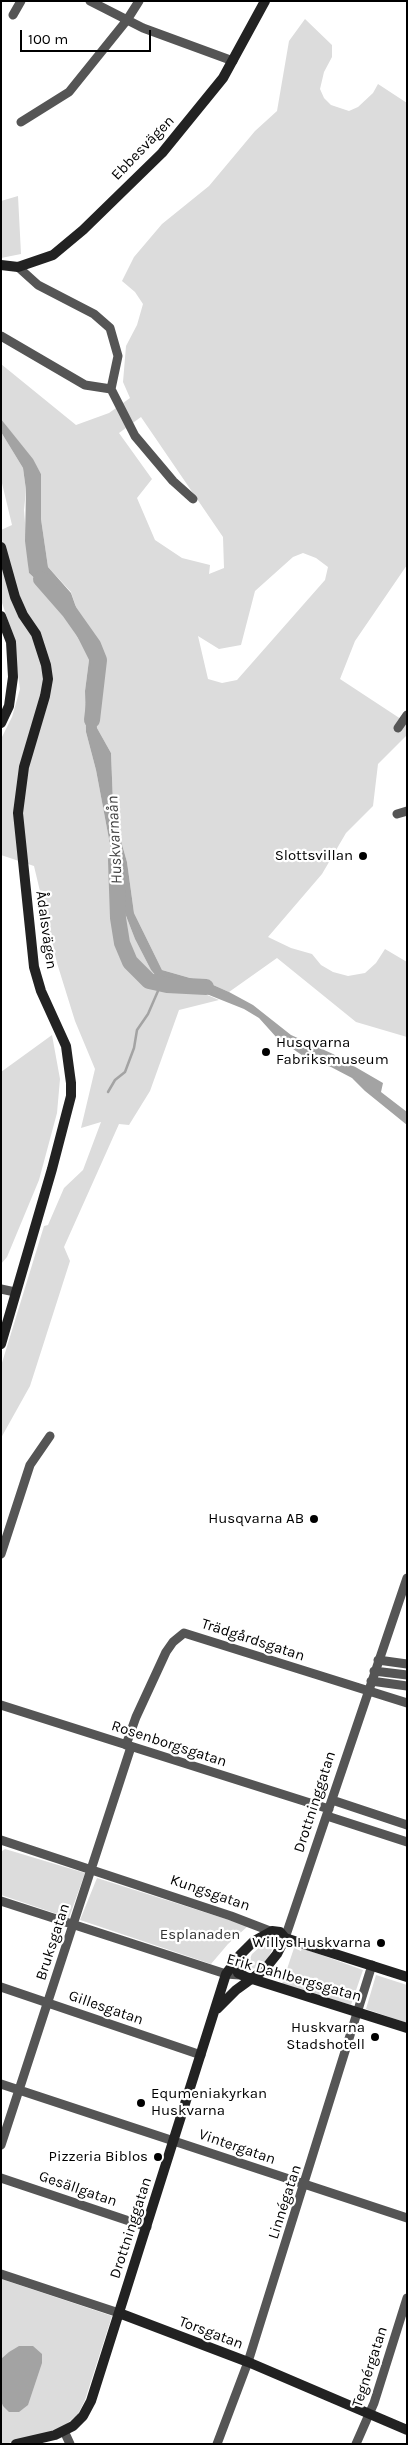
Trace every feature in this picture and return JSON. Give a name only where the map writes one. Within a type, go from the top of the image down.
[{"type":"street","points":[[13,16],[22,1]]},
{"type":"street","points":[[90,1],[143,28],[233,61]]},
{"type":"street","points":[[20,122],[69,92],[127,20],[139,1]]},
{"type":"street","name":"Ebbesvägen","points":[[1,266],[18,267],[53,255],[83,230],[162,153],[192,118],[233,61],[265,1]]},
{"type":"street","points":[[18,267],[38,285],[94,314],[110,328],[118,356],[111,389],[135,436],[173,481],[193,499]]},
{"type":"street","points":[[1,336],[86,385],[111,389]]},
{"type":"street","name":"Ådalsvägen","points":[[1,547],[15,597],[23,615],[36,634],[46,665],[48,680],[24,767],[18,813],[34,967],[41,991],[66,1046],[71,1083],[71,1096],[67,1114],[1,1344]]},
{"type":"street","points":[[1,616],[11,642],[13,677],[9,706],[1,723]]},
{"type":"street","points":[[398,728],[407,716]]},
{"type":"street","points":[[397,814],[407,811]]},
{"type":"street","points":[[1,1289],[15,1292]]},
{"type":"street","points":[[1,1554],[30,1465],[50,1436]]},
{"type":"street","name":"Drottninggatan","points":[[215,2011],[231,1994],[251,1978],[260,1974],[270,1964],[285,1938],[367,1691],[407,1578]]},
{"type":"street","name":"Trädgårdsgatan","points":[[129,1746],[136,1717],[166,1652],[173,1642],[184,1633],[407,1703]]},
{"type":"street","points":[[378,1660],[407,1664]]},
{"type":"street","points":[[374,1671],[407,1675]]},
{"type":"street","points":[[371,1681],[407,1686]]},
{"type":"street","name":"Rosenborgsgatan","points":[[1,1705],[329,1809],[406,1841]]},
{"type":"street","name":"Bruksgatan","points":[[1,2145],[74,1923],[129,1746]]},
{"type":"street","points":[[329,1809],[407,1825]]},
{"type":"street","name":"Kungsgatan","points":[[1,1840],[231,1916],[282,1934],[285,1938],[407,1977]]},
{"type":"street","name":"Erik Dahlbergsgatan","points":[[1,1901],[74,1923],[226,1974],[251,1978],[407,2028]]},
{"type":"street","points":[[272,1931],[290,1925]]},
{"type":"street","name":"Drottninggatan","points":[[64,2430],[78,2422],[91,2401],[226,1974],[254,1941],[272,1931]]},
{"type":"street","points":[[236,1963],[240,1975]]},
{"type":"street","name":"Linnégatan","points":[[217,2444],[248,2362],[372,1966]]},
{"type":"street","name":"Gillesgatan","points":[[1,1987],[201,2055]]},
{"type":"street","name":"Vintergatan","points":[[1,2084],[407,2218]]},
{"type":"street","name":"Gesällgatan","points":[[1,2178],[147,2227]]},
{"type":"street","name":"Torsgatan","points":[[1,2274],[119,2314],[248,2362],[407,2430]]},
{"type":"street","name":"Tegnérgatan","points":[[356,2444],[370,2414],[407,2298]]},
{"type":"street","points":[[16,2444],[64,2430],[70,2444]]},
{"type":"green space","points":[[305,19],[332,45],[332,57],[324,72],[320,89],[324,98],[331,105],[349,111],[358,107],[373,93],[378,84],[407,103],[407,565],[355,641],[340,679],[407,723],[407,735],[378,764],[373,806],[346,833],[322,874],[268,937],[291,948],[312,954],[321,965],[333,972],[348,976],[365,973],[376,963],[385,949],[407,962],[407,1037],[356,1022],[277,958],[229,992],[211,984],[162,970],[134,913],[127,862],[113,803],[111,753],[97,728],[93,691],[100,677],[93,637],[77,610],[71,592],[48,567],[41,519],[41,474],[32,459],[1,419],[1,364],[76,425],[109,413],[130,398],[123,382],[126,346],[137,325],[143,304],[135,292],[122,281],[134,257],[162,224],[209,186],[255,131],[277,111],[289,41]],"holes":[[[141,417],[223,537],[224,568],[209,574],[210,565],[182,558],[155,540],[137,498],[152,479],[119,433]],[[303,553],[316,558],[328,567],[325,580],[237,680],[222,683],[208,679],[198,636],[219,649],[241,645],[255,591],[293,557]]]},
{"type":"green space","points":[[18,196],[21,254],[1,258],[1,201]]},
{"type":"green space","points":[[1,432],[23,468],[26,490],[24,510],[29,573],[60,602],[89,660],[85,691],[86,732],[96,770],[121,903],[135,939],[151,970],[161,982],[184,985],[219,1000],[179,1010],[150,1091],[129,1125],[119,1124],[64,1247],[70,1261],[30,1386],[1,1438],[1,1366],[44,1226],[48,1225],[64,1188],[83,1170],[101,1122],[81,1128],[95,1069],[75,1021],[57,963],[34,866],[1,855],[1,739],[12,717],[20,689],[12,632],[1,600],[1,530],[12,525],[1,479]]},
{"type":"green space","points":[[52,1035],[60,1079],[57,1113],[39,1180],[7,1257],[1,1264],[1,1072]]},
{"type":"green space","points":[[5,1849],[85,1873],[69,1918],[1,1895],[1,1852]]},
{"type":"green space","name":"Esplanaden","points":[[97,1878],[248,1926],[228,1944],[211,1964],[80,1920]]},
{"type":"green space","points":[[271,1941],[274,1946],[267,1960],[257,1968],[249,1969],[248,1963],[252,1954],[262,1945]]},
{"type":"green space","points":[[294,1948],[301,1951],[302,1948],[363,1970],[351,2005],[282,1984]]},
{"type":"green space","points":[[376,1975],[407,1985],[407,2023],[366,2009]]},
{"type":"green space","points":[[1,2279],[112,2316],[85,2400],[78,2414],[60,2430],[5,2444],[1,2444]]},
{"type":"water","name":"Huskvarnaån","points":[[1,419],[33,459],[41,474],[41,519],[48,567],[71,593],[77,610],[93,637],[100,677],[93,691],[97,728],[111,753],[113,803],[127,862],[134,913],[162,970],[211,984],[229,992],[253,1005],[291,1035],[333,1054],[383,1083],[381,1092],[407,1112],[407,1125],[352,1078],[331,1067],[309,1060],[277,1038],[259,1018],[244,1009],[184,985],[161,982],[151,970],[135,939],[121,903],[96,770],[86,732],[85,691],[89,660],[60,602],[29,573],[25,541],[26,490],[23,468],[1,432]]},
{"type":"water","points":[[19,2346],[33,2346],[42,2354],[42,2363],[28,2405],[19,2412],[9,2412],[1,2401],[1,2359]]},
{"type":"waterway","name":"Huskvarnaån","points":[[41,579],[69,611],[93,645],[99,660],[92,720]]},
{"type":"waterway","name":"Huskvarnaån","points":[[116,860],[118,918],[122,943],[130,962],[149,981],[167,985],[206,987]]},
{"type":"waterway","points":[[108,1092],[115,1080],[125,1072],[134,1048],[137,1030],[148,1014],[161,984]]},
{"type":"place","name":"Slottsvillan","points":[[363,856]]},
{"type":"place","name":"Husqvarna Fabriksmuseum","points":[[266,1052]]},
{"type":"place","name":"Husqvarna AB","points":[[314,1519]]},
{"type":"place","name":"Willys Huskvarna","points":[[381,1943]]},
{"type":"place","name":"Huskvarna Stadshotell","points":[[375,2037]]},
{"type":"place","name":"Equmeniakyrkan Huskvarna","points":[[141,2103]]},
{"type":"place","name":"Pizzeria Biblos","points":[[158,2157]]}]
